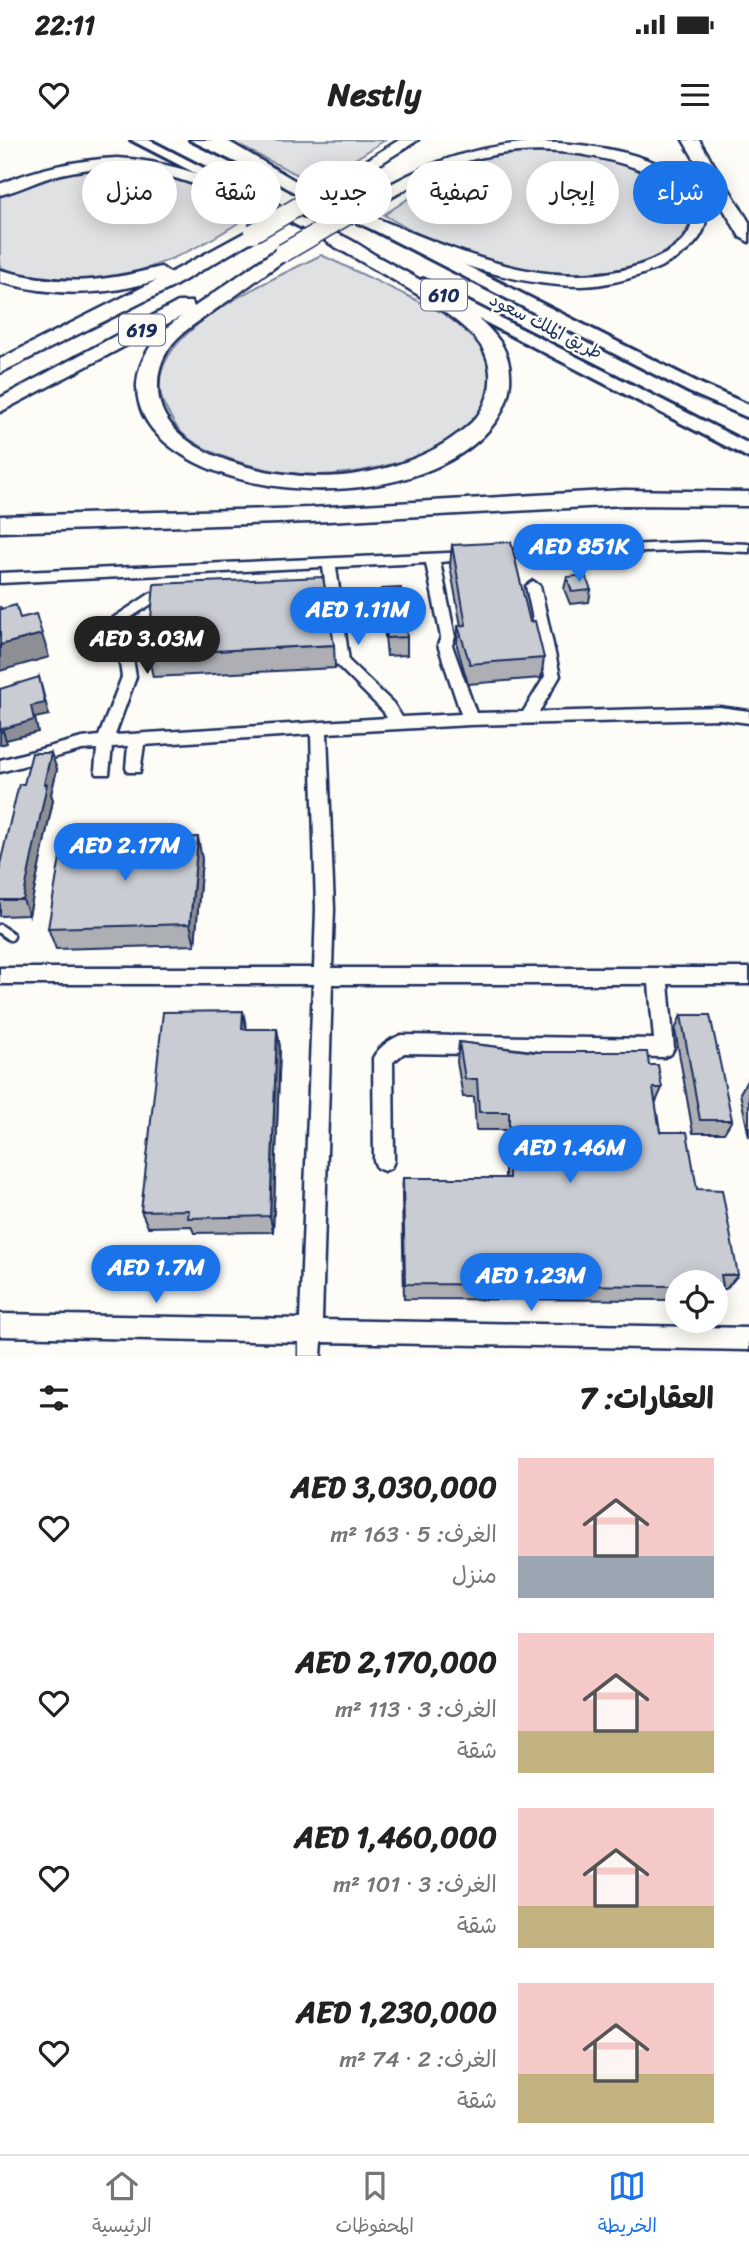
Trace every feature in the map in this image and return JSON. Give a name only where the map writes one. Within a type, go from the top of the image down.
[{"type":"highway","points":[[215,140],[295,185]]},
{"type":"highway","points":[[366,161],[394,140]]},
{"type":"highway","name":"619","points":[[375,161],[410,140]]},
{"type":"highway","name":"619","points":[[392,186],[456,140]]},
{"type":"highway","points":[[691,140],[749,237]]},
{"type":"highway","points":[[376,224],[476,264],[513,274],[559,279],[604,278],[644,271],[676,256],[695,239],[701,219],[694,198],[673,178],[625,157],[561,145],[504,148],[462,158],[392,191]]},
{"type":"highway","points":[[0,190],[46,172],[81,166],[114,164],[154,167],[191,176]]},
{"type":"highway","name":"619","points":[[0,366],[164,284],[295,208]]},
{"type":"highway","name":"619","points":[[0,406],[333,224]]},
{"type":"highway","points":[[0,276],[27,284],[62,288],[126,282],[157,275],[253,233]]},
{"type":"highway","points":[[283,253],[167,337],[150,362],[145,385],[148,408],[166,434],[199,456],[241,473],[295,483],[352,481],[400,472],[439,457],[472,436],[491,414],[502,387],[499,365],[490,342],[463,317],[333,238]]},
{"type":"highway","points":[[0,524],[338,514],[627,499],[749,499]]},
{"type":"main road","name":"طريق الملك سعود","points":[[138,140],[191,167]]},
{"type":"main road","name":"طريق الملك سعود","points":[[197,140],[295,186]]},
{"type":"main road","name":"طريق الملك سعود","points":[[281,213],[749,452]]},
{"type":"main road","name":"طريق الملك سعود","points":[[373,224],[695,388],[749,412]]},
{"type":"street","points":[[0,578],[701,546],[749,548]]},
{"type":"street","points":[[432,557],[448,638],[445,645],[470,719]]},
{"type":"street","points":[[329,562],[342,663],[388,707],[397,723]]},
{"type":"street","points":[[528,717],[553,676],[533,586]]},
{"type":"street","points":[[103,770],[105,741],[129,677],[120,618],[151,598]]},
{"type":"street","points":[[0,766],[59,749],[105,741],[470,719],[719,713],[749,717]]},
{"type":"street","points":[[310,1356],[325,909],[319,729]]},
{"type":"street","points":[[134,768],[137,739]]},
{"type":"street","points":[[0,976],[749,976]]},
{"type":"street","points":[[384,1161],[383,1058],[401,1044],[663,1048],[658,976]]},
{"type":"street","points":[[0,1325],[749,1339]]},
{"type":"lane","points":[[0,929],[10,936]]},
{"type":"shaded area","points":[[228,140],[385,140],[352,161],[295,161],[295,174],[281,166],[281,161],[270,161]]},
{"type":"shaded area","points":[[532,148],[592,155],[614,159],[633,164],[633,224],[689,224],[685,234],[661,254],[638,264],[583,273],[554,272],[499,264],[464,254],[392,219],[392,210],[406,200],[406,224],[512,224],[512,161],[464,161],[491,153]]},
{"type":"shaded area","points":[[82,171],[82,224],[177,224],[177,178],[191,182],[191,224],[236,224],[166,261],[100,280],[66,282],[33,278],[0,267],[0,196],[28,182]]},
{"type":"shaded area","points":[[321,255],[443,313],[475,337],[484,352],[489,375],[485,400],[472,421],[452,438],[427,452],[399,462],[370,469],[319,475],[248,465],[213,452],[184,435],[169,414],[160,387],[166,361],[183,338],[209,316],[239,297]]},
{"type":"building","points":[[511,542],[530,622],[535,621],[544,658],[470,664],[458,626],[466,625],[452,545]]},
{"type":"building","points":[[585,575],[591,590],[572,592],[567,577]]},
{"type":"building","points":[[323,577],[334,645],[148,654],[154,584]]},
{"type":"building","points":[[401,588],[407,637],[387,638],[382,589]]},
{"type":"building","points":[[16,605],[20,618],[36,614],[42,634],[0,645],[0,606],[1,609]]},
{"type":"building","points":[[39,677],[45,703],[31,706],[34,720],[2,729],[0,732],[0,689]]},
{"type":"building","points":[[32,753],[51,753],[23,900],[0,900],[0,864],[19,784],[24,784]]},
{"type":"building","points":[[198,837],[190,924],[48,928],[63,840]]},
{"type":"building","points":[[243,1011],[242,1029],[277,1029],[270,1216],[188,1218],[189,1210],[141,1211],[163,1012]]},
{"type":"building","points":[[681,1015],[710,1015],[732,1120],[700,1120]]},
{"type":"building","points":[[459,1042],[535,1052],[647,1052],[649,1065],[658,1065],[662,1088],[653,1088],[660,1132],[687,1132],[697,1189],[722,1190],[738,1275],[728,1275],[728,1270],[665,1270],[665,1286],[405,1284],[403,1178],[509,1178],[509,1112],[479,1112],[477,1079],[465,1079]]}]
